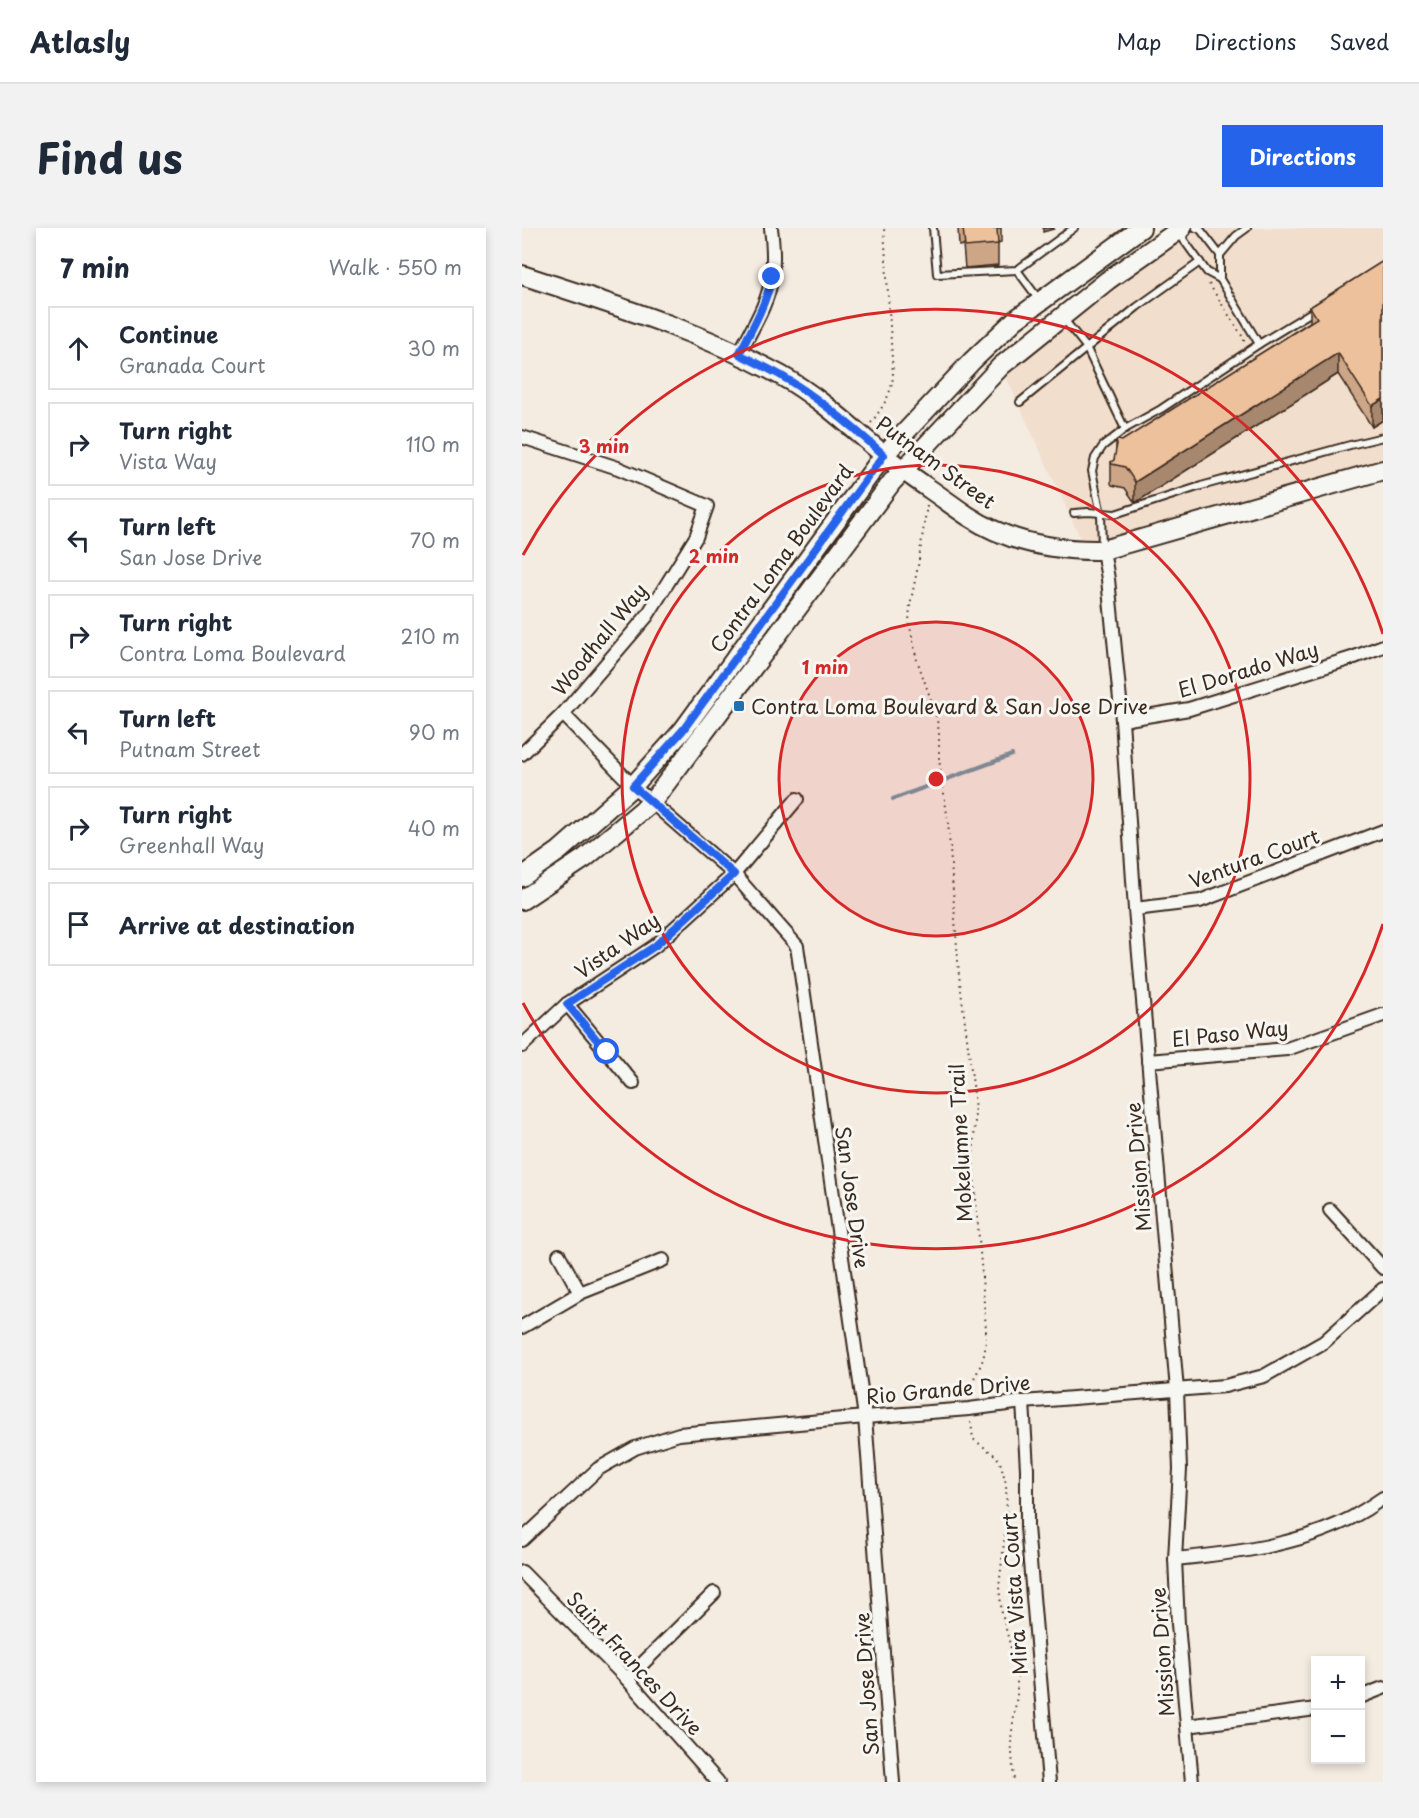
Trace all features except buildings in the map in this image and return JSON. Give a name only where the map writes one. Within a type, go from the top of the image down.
[{"type":"main road","name":"Contra Loma Boulevard","points":[[522,877],[559,851],[633,786],[683,730],[884,455],[972,362],[1014,320],[1141,228]]},
{"type":"main road","points":[[522,900],[585,858],[652,802],[903,470],[1001,366],[1108,280],[1183,228]]},
{"type":"main road","name":"Putnam Street","points":[[522,274],[702,336],[782,376],[862,435],[903,470],[969,517],[1006,536],[1051,548],[1073,551],[1103,550],[1383,470]]},
{"type":"street","points":[[739,354],[770,287],[773,267],[771,228]]},
{"type":"street","name":"Woodhall Way","points":[[522,437],[618,468],[707,506],[696,537],[647,616],[563,714],[522,754]]},
{"type":"street","name":"Mission Drive","points":[[1103,550],[1122,720],[1135,909],[1177,1390],[1180,1469],[1175,1559],[1178,1624],[1192,1782]]},
{"type":"street","name":"El Dorado Way","points":[[1122,720],[1189,709],[1352,658],[1383,646]]},
{"type":"street","name":"San Jose Drive","points":[[563,714],[633,786],[734,874],[797,946],[865,1417],[893,1782]]},
{"type":"street","name":"Vista Way","points":[[522,1046],[567,1004],[655,946],[734,874],[797,799]]},
{"type":"street","name":"Ventura Court","points":[[1135,909],[1200,901],[1383,831]]},
{"type":"street","points":[[567,1004],[633,1083]]},
{"type":"street","name":"El Paso Way","points":[[1148,1061],[1287,1049],[1383,1015]]},
{"type":"street","points":[[1330,1210],[1383,1268]]},
{"type":"street","points":[[559,1255],[580,1293]]},
{"type":"street","points":[[522,1327],[580,1293],[663,1260]]},
{"type":"street","name":"Rio Grande Drive","points":[[522,1540],[598,1469],[635,1448],[680,1434],[969,1409],[1023,1402],[1226,1386],[1264,1376],[1324,1342],[1383,1289]]},
{"type":"street","name":"Mira Vista Court","points":[[1023,1402],[1027,1469],[1027,1527],[1049,1782]]},
{"type":"street","points":[[1175,1559],[1234,1553],[1288,1541],[1351,1518],[1383,1498]]},
{"type":"street","name":"Saint Frances Drive","points":[[522,1572],[627,1679],[718,1782]]},
{"type":"street","points":[[627,1679],[714,1593]]},
{"type":"street","points":[[1365,1695],[1383,1688]]},
{"type":"street","points":[[1187,1726],[1311,1710]]},
{"type":"lane","points":[[933,228],[937,274],[1017,270],[1074,228]]},
{"type":"lane","points":[[1183,228],[1183,238],[1207,272],[1220,279],[1259,344]]},
{"type":"lane","points":[[1196,228],[1200,229],[1220,255],[1220,279]]},
{"type":"lane","points":[[1220,255],[1236,236],[1247,228]]},
{"type":"lane","points":[[1020,402],[1137,307],[1200,262]]},
{"type":"lane","points":[[1017,270],[1040,301]]},
{"type":"lane","points":[[1103,550],[1101,514],[1092,471],[1095,458],[1103,446],[1125,429],[1161,409],[1320,307]]},
{"type":"lane","points":[[1062,316],[1086,347],[1125,429]]},
{"type":"lane","points":[[1074,513],[1115,514],[1201,486],[1383,437]]},
{"type":"path","points":[[862,435],[880,411],[892,385],[893,359],[884,228]]},
{"type":"path","points":[[1191,268],[1197,276],[1204,278],[1208,283],[1249,351]]},
{"type":"path","name":"Mokelumne Trail","points":[[933,491],[926,507],[909,622],[917,660],[936,714],[939,732],[939,759],[948,821],[959,975],[974,1093],[973,1161],[986,1347],[981,1366],[969,1386],[969,1409],[971,1435],[975,1441],[996,1456],[1006,1483],[1007,1516],[999,1587],[1002,1614],[1017,1671],[1017,1695],[1011,1738],[1014,1782]]},
{"type":"shaded area","points":[[1182,228],[1383,228],[1383,470],[1086,550],[1001,366]]},
{"type":"waterway","points":[[893,799],[1012,755]]},
{"type":"place","name":"Contra Loma Boulevard & San Jose Drive","points":[[739,706]]},
{"type":"route","points":[[607,1052],[567,1004],[655,946],[734,874],[633,786],[683,730],[884,455],[852,427],[782,376],[739,354],[757,318],[772,277]]}]
